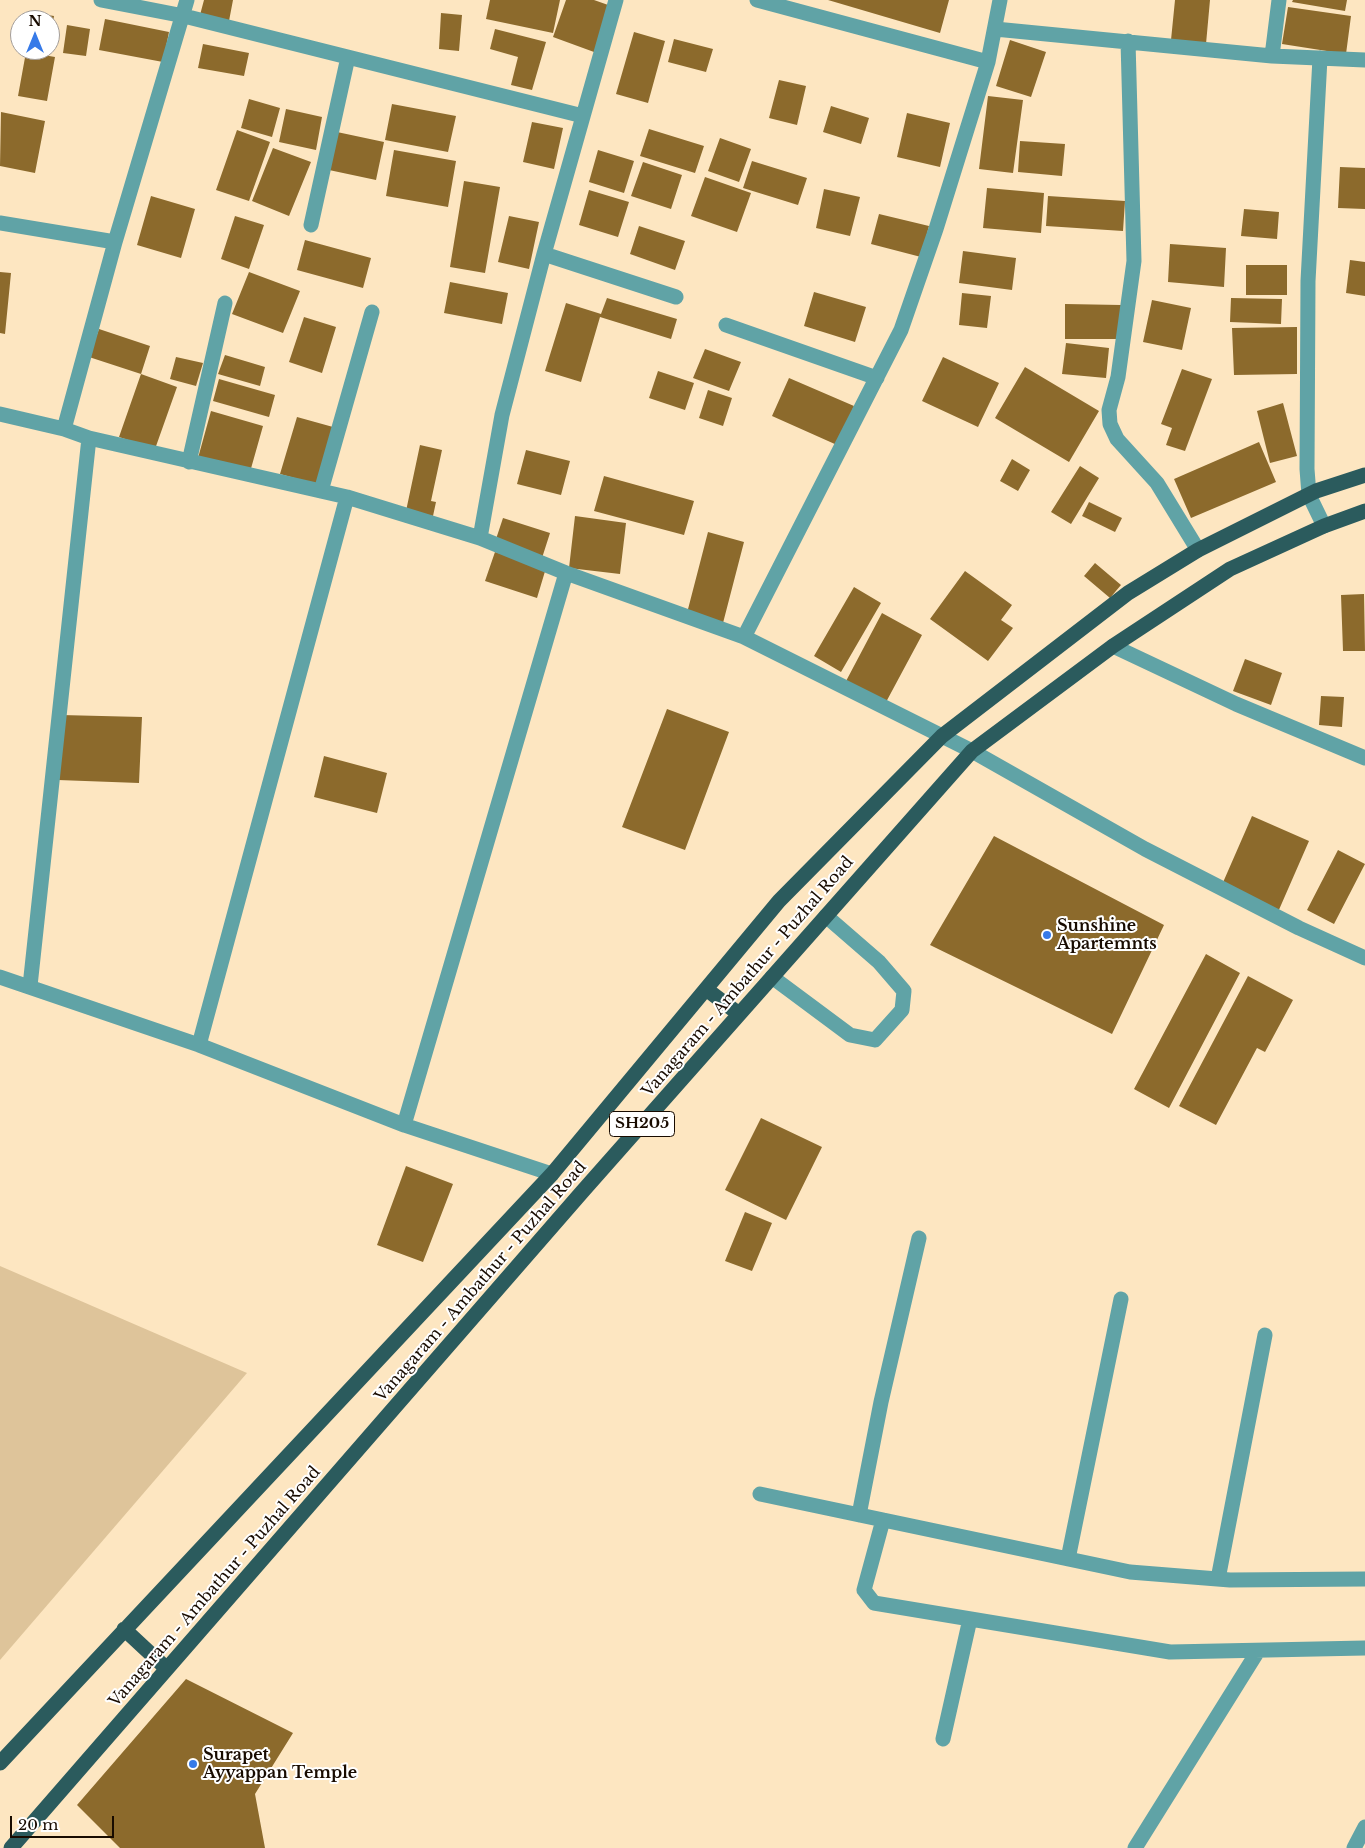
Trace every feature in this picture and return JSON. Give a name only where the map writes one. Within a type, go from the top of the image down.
[{"type":"main road","points":[[0,1763],[552,1174],[779,901],[942,736],[1128,593],[1198,550],[1309,495],[1365,475]]},
{"type":"main road","name":"Vanagaram - Ambathur - Puzhal Road","points":[[11,1848],[582,1192],[972,751],[1113,646],[1230,569],[1324,526],[1365,511]]},
{"type":"main road","points":[[706,989],[739,1014]]},
{"type":"main road","points":[[124,1630],[168,1669]]},
{"type":"street","points":[[101,0],[184,16],[583,116]]},
{"type":"street","points":[[64,428],[115,242],[184,16],[187,0]]},
{"type":"street","points":[[480,538],[502,415],[544,254],[616,0]]},
{"type":"street","points":[[757,0],[988,62]]},
{"type":"street","points":[[744,637],[901,330],[930,248],[988,62],[1000,0]]},
{"type":"street","points":[[1272,56],[1278,0]]},
{"type":"street","points":[[995,29],[1272,56],[1365,60]]},
{"type":"street","points":[[1128,41],[1134,261],[1118,377],[1109,410],[1110,424],[1117,439],[1157,483],[1198,550]]},
{"type":"street","points":[[311,225],[348,57]]},
{"type":"street","points":[[1320,58],[1308,281],[1307,374],[1309,495],[1324,526]]},
{"type":"street","points":[[0,224],[115,242]]},
{"type":"street","points":[[544,254],[676,297]]},
{"type":"street","points":[[189,462],[225,304]]},
{"type":"street","points":[[321,491],[372,312]]},
{"type":"street","points":[[726,325],[877,378]]},
{"type":"street","points":[[0,414],[64,428],[89,438],[189,462],[346,497],[480,538],[566,573],[744,637],[972,751],[1145,849],[1299,928],[1365,958]]},
{"type":"street","points":[[30,986],[89,438]]},
{"type":"street","points":[[199,1045],[346,497]]},
{"type":"street","points":[[404,1125],[566,573]]},
{"type":"street","points":[[1113,646],[1236,704],[1365,758]]},
{"type":"street","points":[[772,977],[850,1035],[875,1040],[902,1010],[904,991],[879,962],[826,916]]},
{"type":"street","points":[[0,977],[199,1045],[404,1125],[552,1174]]},
{"type":"street","points":[[859,1515],[881,1402],[919,1238]]},
{"type":"street","points":[[1068,1559],[1121,1299]]},
{"type":"street","points":[[1218,1579],[1265,1335]]},
{"type":"street","points":[[760,1494],[1130,1572],[1218,1579],[1365,1579]]},
{"type":"street","points":[[883,1520],[864,1590],[874,1603],[1170,1652],[1365,1648]]},
{"type":"street","points":[[943,1739],[970,1619]]},
{"type":"street","points":[[1135,1848],[1258,1651]]},
{"type":"street","points":[[1354,1848],[1365,1827]]},
{"type":"shaded area","points":[[0,1266],[247,1373],[0,1660]]},
{"type":"building","points":[[204,0],[233,0],[229,21],[200,15]]},
{"type":"building","points":[[490,0],[560,0],[553,33],[486,19]]},
{"type":"building","points":[[566,0],[594,0],[611,6],[594,52],[553,37]]},
{"type":"building","points":[[828,0],[949,0],[940,33]]},
{"type":"building","points":[[1175,0],[1210,0],[1206,44],[1171,40]]},
{"type":"building","points":[[1293,0],[1347,0],[1345,11],[1292,2]]},
{"type":"building","points":[[1288,7],[1351,16],[1346,54],[1282,44]]},
{"type":"building","points":[[441,13],[462,15],[459,51],[439,49]]},
{"type":"building","points":[[105,19],[169,32],[163,62],[99,50]]},
{"type":"building","points":[[67,25],[90,29],[86,56],[63,53]]},
{"type":"building","points":[[495,29],[546,42],[532,90],[511,85],[518,57],[490,49]]},
{"type":"building","points":[[634,32],[665,41],[648,103],[616,94]]},
{"type":"building","points":[[674,39],[713,49],[706,72],[668,62]]},
{"type":"building","points":[[1010,40],[1046,52],[1031,97],[996,86]]},
{"type":"building","points":[[203,44],[249,53],[244,76],[198,68]]},
{"type":"building","points":[[25,60],[54,60],[47,101],[18,96]]},
{"type":"building","points":[[779,80],[806,86],[797,125],[769,118]]},
{"type":"building","points":[[988,96],[1023,100],[1013,173],[979,169]]},
{"type":"building","points":[[249,99],[280,108],[272,137],[241,128]]},
{"type":"building","points":[[392,104],[456,116],[448,152],[385,140]]},
{"type":"building","points":[[831,106],[869,118],[861,144],[823,132]]},
{"type":"building","points":[[286,109],[322,117],[316,150],[279,142]]},
{"type":"building","points":[[1,112],[45,121],[35,173],[0,166]]},
{"type":"building","points":[[907,113],[950,123],[940,167],[897,157]]},
{"type":"building","points":[[532,122],[563,128],[554,169],[523,162]]},
{"type":"building","points":[[649,129],[704,146],[695,173],[640,156]]},
{"type":"building","points":[[237,130],[270,142],[249,201],[216,190]]},
{"type":"building","points":[[337,132],[384,142],[376,180],[329,170]]},
{"type":"building","points":[[720,138],[751,149],[739,182],[708,171]]},
{"type":"building","points":[[1020,141],[1065,144],[1062,176],[1018,172]]},
{"type":"building","points":[[273,148],[311,162],[289,216],[252,201]]},
{"type":"building","points":[[394,150],[456,161],[448,207],[386,196]]},
{"type":"building","points":[[598,150],[634,161],[624,193],[589,182]]},
{"type":"building","points":[[752,161],[807,178],[798,205],[743,188]]},
{"type":"building","points":[[643,162],[682,175],[671,209],[631,196]]},
{"type":"building","points":[[1340,167],[1365,168],[1365,209],[1338,208]]},
{"type":"building","points":[[705,177],[751,193],[737,232],[691,216]]},
{"type":"building","points":[[464,181],[500,187],[485,273],[450,267]]},
{"type":"building","points":[[987,188],[1044,193],[1041,233],[983,228]]},
{"type":"building","points":[[824,189],[860,197],[850,236],[816,228]]},
{"type":"building","points":[[589,190],[629,202],[618,237],[579,225]]},
{"type":"building","points":[[151,196],[195,209],[181,258],[137,245]]},
{"type":"building","points":[[1048,196],[1125,201],[1123,231],[1046,226]]},
{"type":"building","points":[[1244,209],[1279,212],[1277,239],[1241,236]]},
{"type":"building","points":[[879,214],[929,226],[921,257],[871,244]]},
{"type":"building","points":[[235,216],[264,225],[249,269],[221,259]]},
{"type":"building","points":[[509,216],[539,222],[529,269],[498,262]]},
{"type":"building","points":[[639,226],[685,241],[675,270],[630,254]]},
{"type":"building","points":[[305,240],[371,258],[363,288],[297,270]]},
{"type":"building","points":[[1170,244],[1226,248],[1224,287],[1168,282]]},
{"type":"building","points":[[963,251],[1016,258],[1012,290],[959,283]]},
{"type":"building","points":[[1350,260],[1365,262],[1365,296],[1346,293]]},
{"type":"building","points":[[1246,265],[1287,265],[1287,295],[1246,295]]},
{"type":"building","points":[[0,272],[11,273],[5,334],[0,333]]},
{"type":"building","points":[[249,272],[300,291],[283,333],[232,314]]},
{"type":"building","points":[[450,282],[508,293],[502,324],[444,313]]},
{"type":"building","points":[[814,292],[866,307],[855,342],[804,326]]},
{"type":"building","points":[[962,293],[991,296],[987,328],[959,325]]},
{"type":"building","points":[[607,298],[677,319],[671,339],[600,317],[581,382],[545,371],[566,303],[601,314]]},
{"type":"building","points":[[1231,298],[1282,299],[1281,324],[1230,322]]},
{"type":"building","points":[[1152,300],[1191,308],[1182,350],[1143,342]]},
{"type":"building","points":[[1065,304],[1121,305],[1120,339],[1065,339]]},
{"type":"building","points":[[304,317],[336,327],[322,373],[289,362]]},
{"type":"building","points":[[1297,327],[1297,374],[1234,375],[1232,328]]},
{"type":"building","points":[[99,329],[150,346],[141,374],[89,357]]},
{"type":"building","points":[[1066,343],[1109,348],[1106,378],[1062,374]]},
{"type":"building","points":[[705,349],[741,362],[729,391],[693,378]]},
{"type":"building","points":[[225,355],[265,367],[260,386],[218,374]]},
{"type":"building","points":[[176,357],[203,363],[196,386],[170,379]]},
{"type":"building","points":[[943,357],[999,383],[978,427],[922,401]]},
{"type":"building","points":[[1025,367],[1099,411],[1069,462],[995,418]]},
{"type":"building","points":[[1182,369],[1212,379],[1185,451],[1166,445],[1172,428],[1161,424]]},
{"type":"building","points":[[658,371],[694,383],[685,410],[649,398]]},
{"type":"building","points":[[141,374],[177,387],[155,449],[119,437]]},
{"type":"building","points":[[789,378],[854,406],[837,445],[772,416]]},
{"type":"building","points":[[219,379],[275,395],[269,417],[213,401]]},
{"type":"building","points":[[708,390],[732,398],[723,426],[699,418]]},
{"type":"building","points":[[1283,403],[1297,456],[1270,463],[1257,411]]},
{"type":"building","points":[[211,411],[263,426],[250,472],[198,458]]},
{"type":"building","points":[[297,417],[333,427],[316,484],[280,474]]},
{"type":"building","points":[[1259,442],[1276,482],[1191,518],[1174,479]]},
{"type":"building","points":[[420,445],[442,450],[431,501],[436,502],[433,516],[406,511]]},
{"type":"building","points":[[526,450],[570,461],[561,495],[517,484]]},
{"type":"building","points":[[1012,459],[1030,470],[1018,491],[1000,481]]},
{"type":"building","points":[[1080,466],[1099,478],[1071,524],[1051,512]]},
{"type":"building","points":[[604,476],[694,501],[684,535],[594,511]]},
{"type":"building","points":[[1089,502],[1122,518],[1115,532],[1082,516]]},
{"type":"building","points":[[575,516],[626,523],[620,574],[569,568]]},
{"type":"building","points":[[503,518],[550,533],[542,558],[495,542]]},
{"type":"building","points":[[708,532],[744,542],[723,623],[687,613]]},
{"type":"building","points":[[495,552],[546,568],[537,598],[485,581]]},
{"type":"building","points":[[1095,563],[1121,585],[1110,598],[1084,576]]},
{"type":"building","points":[[965,571],[1012,605],[1001,620],[1013,628],[988,661],[930,619]]},
{"type":"building","points":[[854,587],[881,603],[841,672],[814,656]]},
{"type":"building","points":[[1364,594],[1365,651],[1343,651],[1341,595]]},
{"type":"building","points":[[882,613],[922,635],[885,704],[845,683]]},
{"type":"building","points":[[1245,659],[1282,673],[1271,705],[1233,691]]},
{"type":"building","points":[[1321,696],[1344,697],[1342,727],[1319,725]]},
{"type":"building","points":[[667,709],[729,732],[685,850],[622,827]]},
{"type":"building","points":[[61,715],[142,717],[139,783],[58,780]]},
{"type":"building","points":[[324,756],[387,773],[377,813],[314,797]]},
{"type":"building","points":[[1252,816],[1309,841],[1278,912],[1221,887]]},
{"type":"building","name":"Sunshine Apartemnts","points":[[994,836],[1164,925],[1112,1034],[930,945]]},
{"type":"building","points":[[1338,850],[1365,864],[1334,924],[1307,910]]},
{"type":"building","points":[[1206,954],[1240,973],[1169,1108],[1134,1089]]},
{"type":"building","points":[[1248,976],[1293,1000],[1265,1052],[1257,1048],[1216,1125],[1179,1106]]},
{"type":"building","points":[[761,1118],[822,1147],[786,1220],[725,1190]]},
{"type":"building","points":[[406,1166],[453,1184],[423,1262],[377,1245]]},
{"type":"building","points":[[745,1212],[772,1223],[752,1271],[725,1261]]},
{"type":"building","name":"Surapet Ayyappan Temple","points":[[186,1679],[293,1733],[255,1794],[265,1848],[120,1848],[77,1805]]},
{"type":"place","name":"Sunshine Apartemnts","points":[[1047,935]]},
{"type":"place","name":"Surapet Ayyappan Temple","points":[[193,1764]]}]
